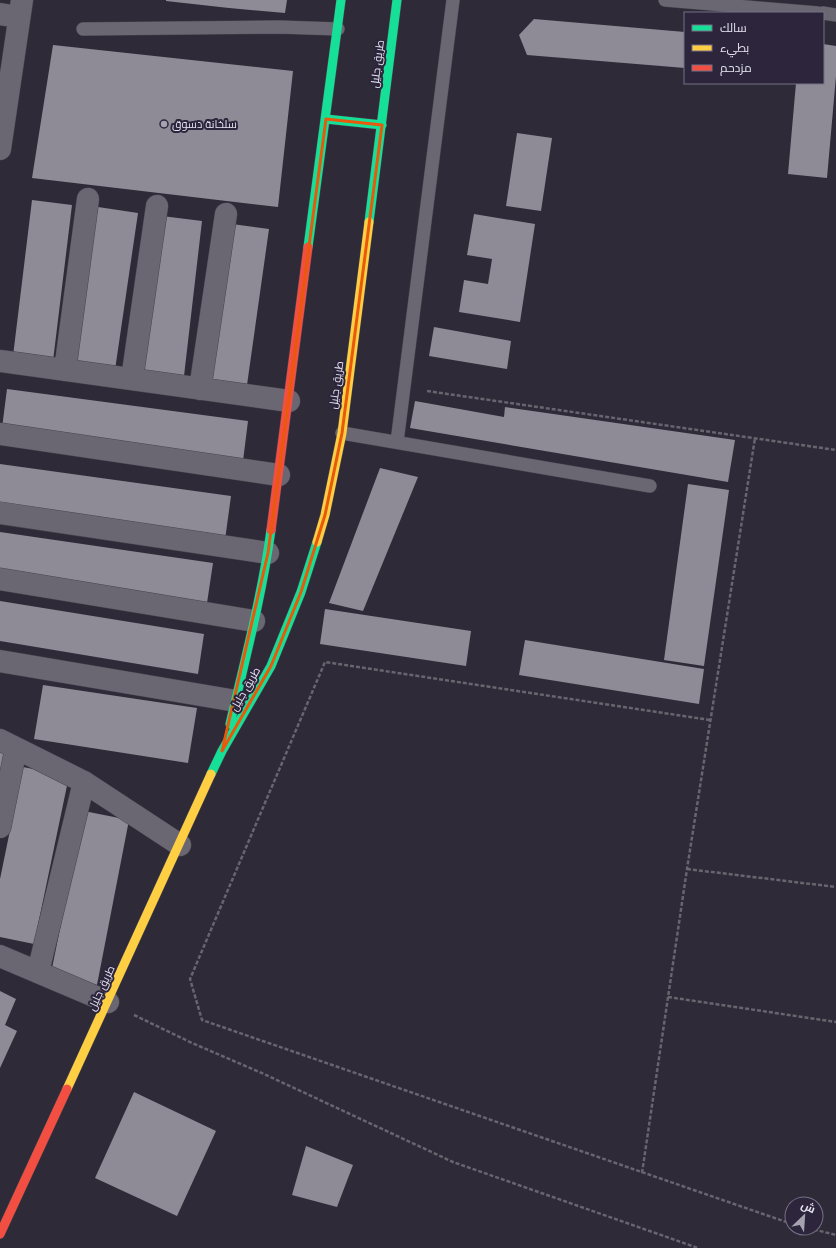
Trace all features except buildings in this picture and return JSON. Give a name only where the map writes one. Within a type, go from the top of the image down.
[{"type":"main road","name":"طريق جليل","points":[[222,751],[236,701],[268,553],[341,0]]},
{"type":"main road","name":"طريق جليل","points":[[0,1234],[108,1002],[222,751],[271,666],[301,592],[325,515],[342,433],[397,0]]},
{"type":"main road","points":[[326,119],[382,125]]},
{"type":"street","points":[[0,149],[14,10]]},
{"type":"street","points":[[65,370],[88,199]]},
{"type":"street","points":[[132,379],[157,206]]},
{"type":"street","points":[[200,389],[226,214]]},
{"type":"street","points":[[0,362],[289,401]]},
{"type":"street","points":[[0,434],[279,475]]},
{"type":"street","points":[[0,513],[268,553]]},
{"type":"street","points":[[0,579],[254,621]]},
{"type":"street","points":[[0,661],[236,701]]},
{"type":"street","points":[[0,827],[8,744],[84,782],[180,845]]},
{"type":"street","points":[[38,972],[84,782]]},
{"type":"street","points":[[0,956],[108,1002]]},
{"type":"lane","points":[[396,442],[453,0]]},
{"type":"lane","points":[[665,0],[806,12]]},
{"type":"lane","points":[[824,13],[836,15]]},
{"type":"lane","points":[[83,29],[279,27],[338,29]]},
{"type":"lane","points":[[342,433],[650,486]]},
{"type":"path","points":[[403,388],[836,450]]},
{"type":"path","points":[[642,1173],[687,869],[755,438]]},
{"type":"path","points":[[710,720],[325,662],[190,979],[202,1020],[784,1221]]},
{"type":"path","points":[[687,869],[836,887]]},
{"type":"path","points":[[668,997],[836,1022]]},
{"type":"path","points":[[108,1002],[192,1043],[264,1074],[453,1162],[698,1248]]},
{"type":"path","points":[[824,1232],[836,1235]]},
{"type":"highlighted area","points":[[326,119],[382,125],[342,433],[325,515],[301,592],[271,666],[222,751],[268,553]]},
{"type":"traffic: fast","points":[[308,247],[341,0]]},
{"type":"traffic: fast","points":[[369,222],[397,0]]},
{"type":"traffic: fast","points":[[326,119],[382,125]]},
{"type":"traffic: fast","points":[[230,724],[258,603],[271,530]]},
{"type":"traffic: fast","points":[[211,774],[222,751],[271,666],[301,592],[317,542]]},
{"type":"traffic: slow","points":[[317,542],[325,515],[342,433],[369,222]]},
{"type":"traffic: slow","points":[[67,1089],[211,774]]},
{"type":"traffic: jam","points":[[271,530],[308,247]]},
{"type":"traffic: jam","points":[[0,1234],[67,1089]]},
{"type":"place","name":"سلخانة دسوق","points":[[164,124]]}]
